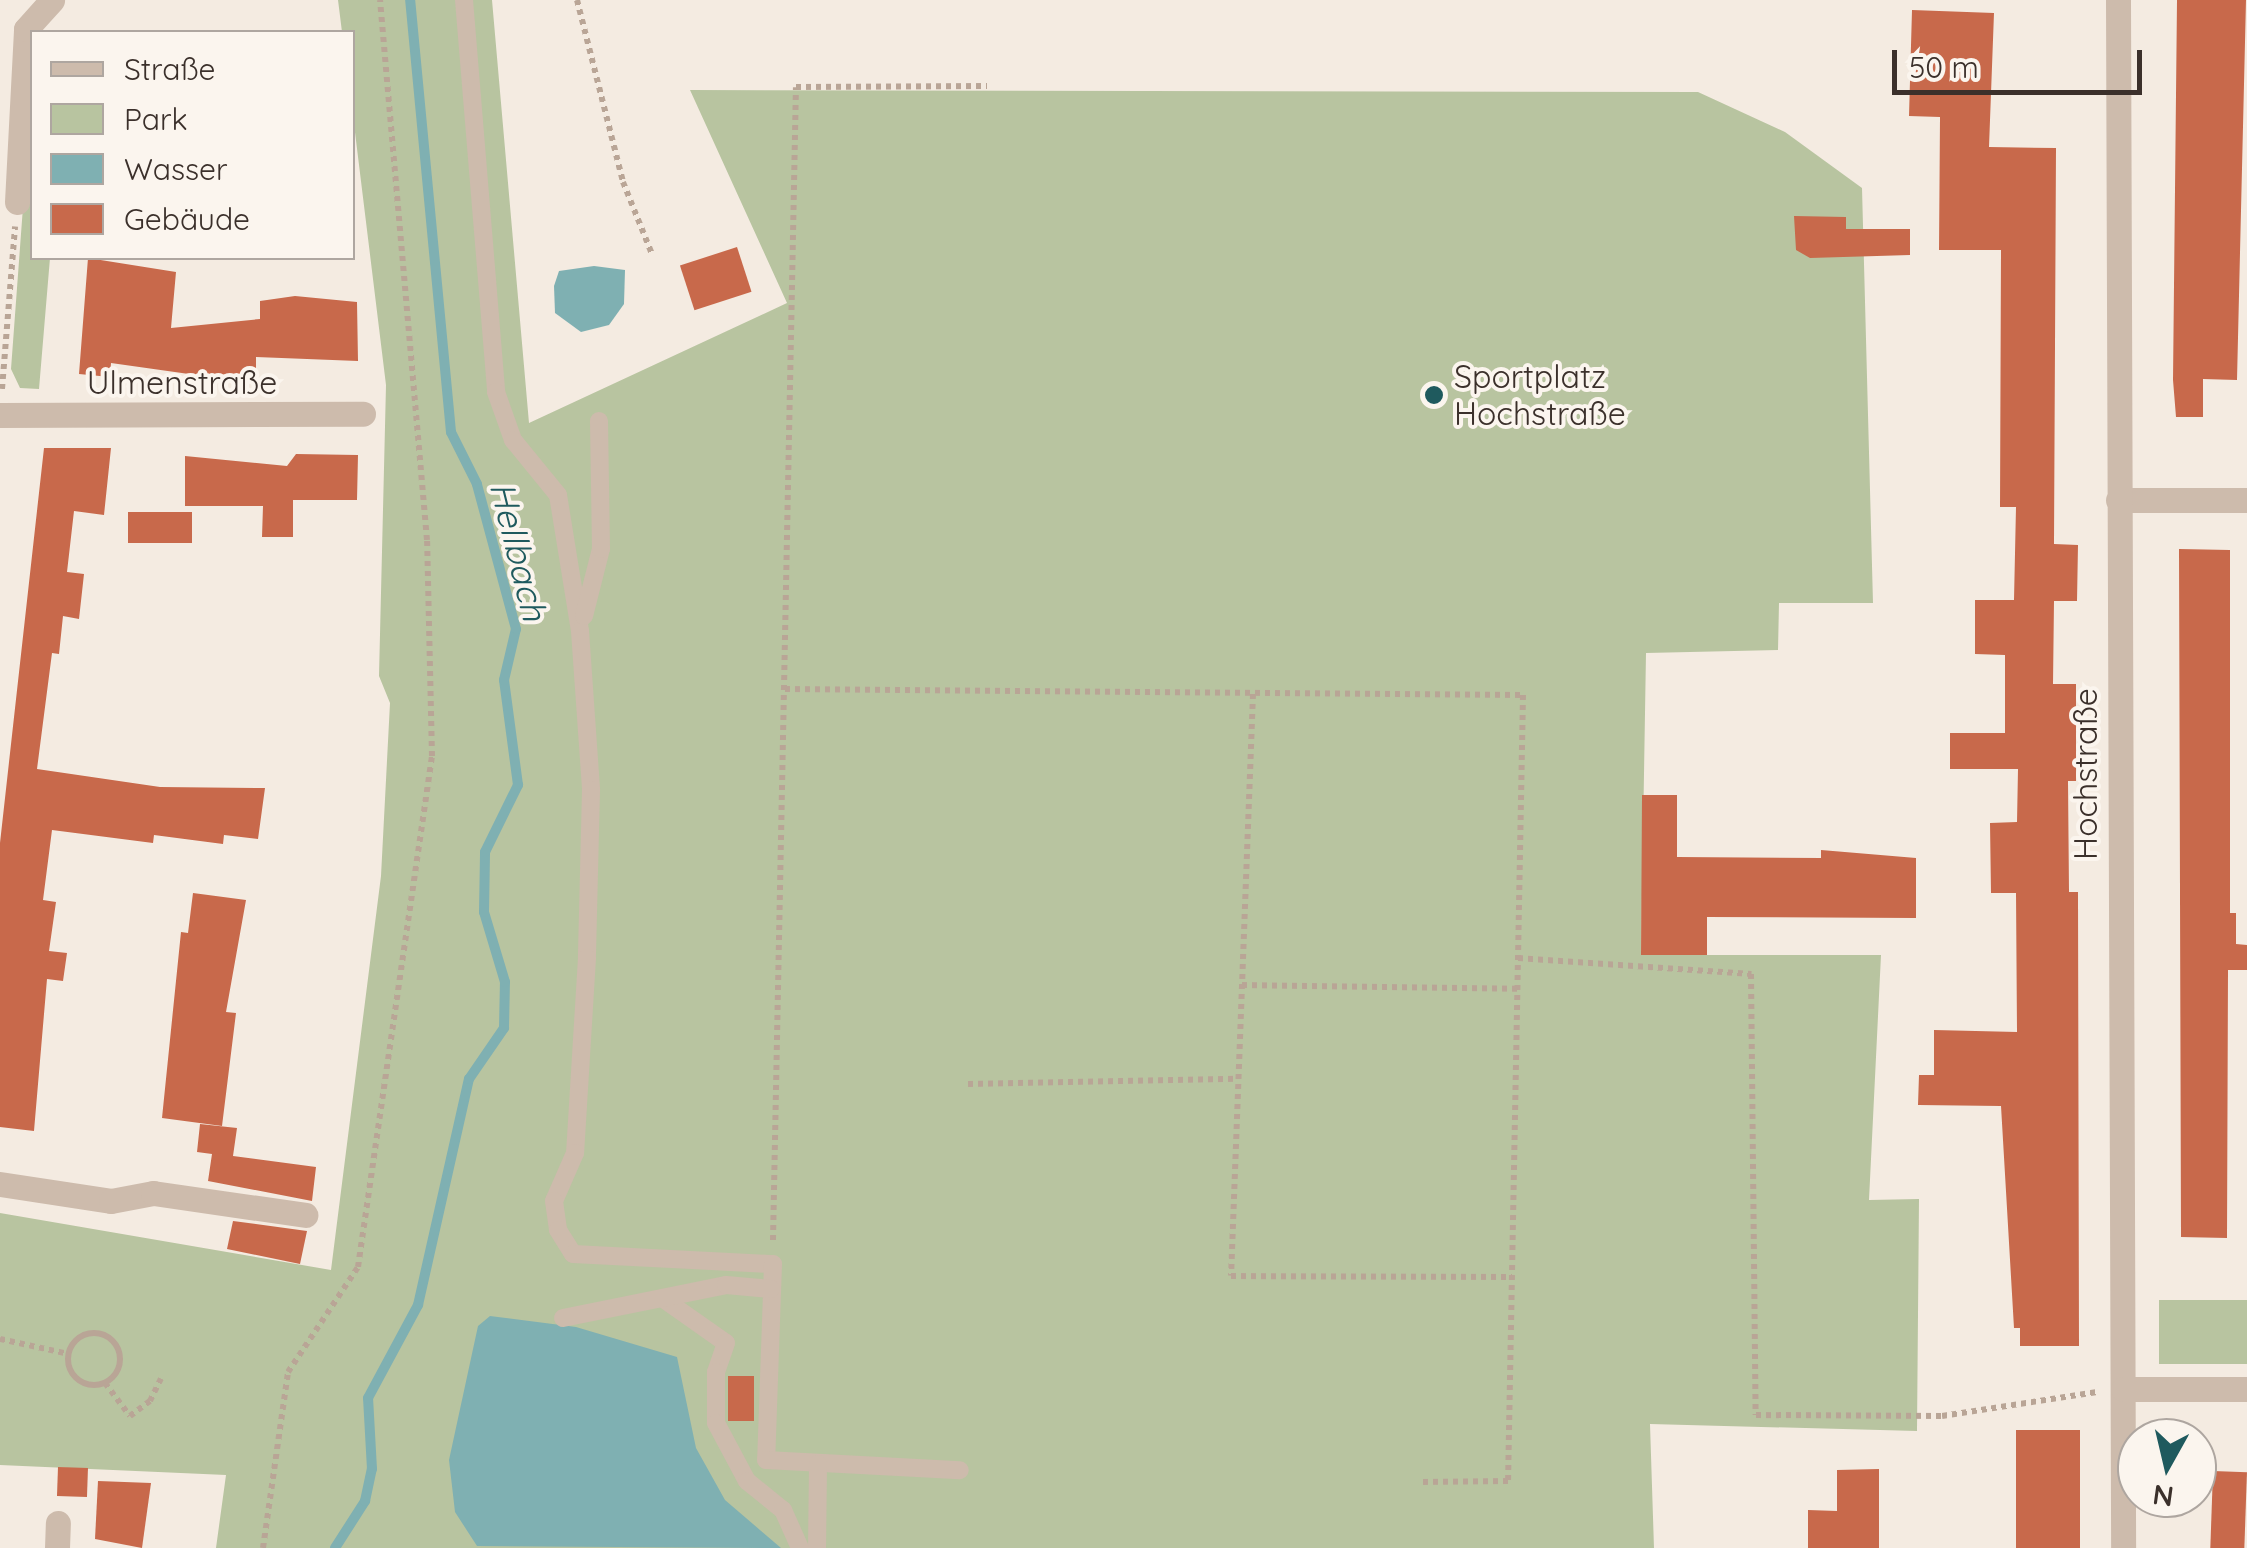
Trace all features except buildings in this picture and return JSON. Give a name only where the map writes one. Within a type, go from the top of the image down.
[{"type":"street","points":[[17,202],[26,29],[52,0]]},
{"type":"street","name":"Hochstraße","points":[[2118,0],[2123,1548]]},
{"type":"street","name":"Ulmenstraße","points":[[0,415],[364,414]]},
{"type":"street","points":[[2118,500],[2247,500]]},
{"type":"street","points":[[0,1184],[111,1201],[153,1194],[305,1216]]},
{"type":"street","points":[[2122,1388],[2247,1389]]},
{"type":"lane","points":[[464,0],[496,392],[512,440],[558,495],[580,631],[591,790],[587,958],[575,1153],[554,1201],[558,1230],[573,1254],[772,1264],[766,1460],[960,1470]]},
{"type":"lane","points":[[580,631],[602,548],[599,422]]},
{"type":"lane","points":[[563,1318],[726,1285],[772,1289]]},
{"type":"lane","points":[[662,1298],[726,1343],[716,1372],[716,1423],[747,1481],[783,1510],[800,1548]]},
{"type":"lane","points":[[817,1548],[818,1464]]},
{"type":"path","points":[[263,1548],[288,1372],[358,1267],[432,756],[426,540],[380,0]]},
{"type":"path","points":[[576,0],[622,182],[652,254]]},
{"type":"path","points":[[772,1264],[796,87],[987,86]]},
{"type":"path","points":[[0,415],[17,202]]},
{"type":"path","points":[[785,689],[1524,695],[1508,1481],[1420,1482]]},
{"type":"path","points":[[1253,694],[1230,1276],[1512,1278]]},
{"type":"path","points":[[1518,958],[1750,974],[1756,1415],[1942,1416],[2122,1388]]},
{"type":"path","points":[[1242,985],[1518,989]]},
{"type":"path","points":[[968,1084],[1238,1079]]},
{"type":"path","points":[[68,1354],[80,1336],[111,1338],[121,1357],[105,1383]]},
{"type":"path","points":[[0,1339],[68,1354],[83,1382],[105,1383]]},
{"type":"path","points":[[105,1383],[130,1416],[150,1402],[161,1378]]},
{"type":"green space","points":[[338,0],[492,0],[529,423],[787,303],[690,90],[1698,92],[1785,132],[1862,188],[1873,603],[1779,603],[1778,650],[1646,653],[1641,955],[1881,955],[1869,1200],[1919,1199],[1917,1431],[1650,1424],[1654,1548],[216,1548],[226,1475],[0,1465],[0,1213],[331,1270],[381,876],[390,703],[379,676],[386,385],[355,132],[355,30],[342,30]]},
{"type":"green space","points":[[29,126],[30,260],[50,260],[39,389],[20,388],[11,369]]},
{"type":"green space","points":[[2159,1300],[2247,1300],[2247,1364],[2159,1364]]},
{"type":"water","points":[[594,266],[625,270],[624,304],[609,325],[581,332],[555,313],[554,286],[559,271]]},
{"type":"water","points":[[490,1316],[576,1327],[677,1357],[696,1448],[725,1500],[781,1548],[477,1546],[455,1512],[449,1460],[478,1326]]},
{"type":"waterway","name":"Hellbach","points":[[335,1548],[365,1501],[372,1469],[368,1398],[418,1305],[469,1079],[504,1028],[505,982],[484,912],[485,852],[518,785],[504,680],[516,629],[477,484],[451,432],[410,0]]},
{"type":"place","name":"Sportplatz Hochstraße","points":[[1434,395]]}]
